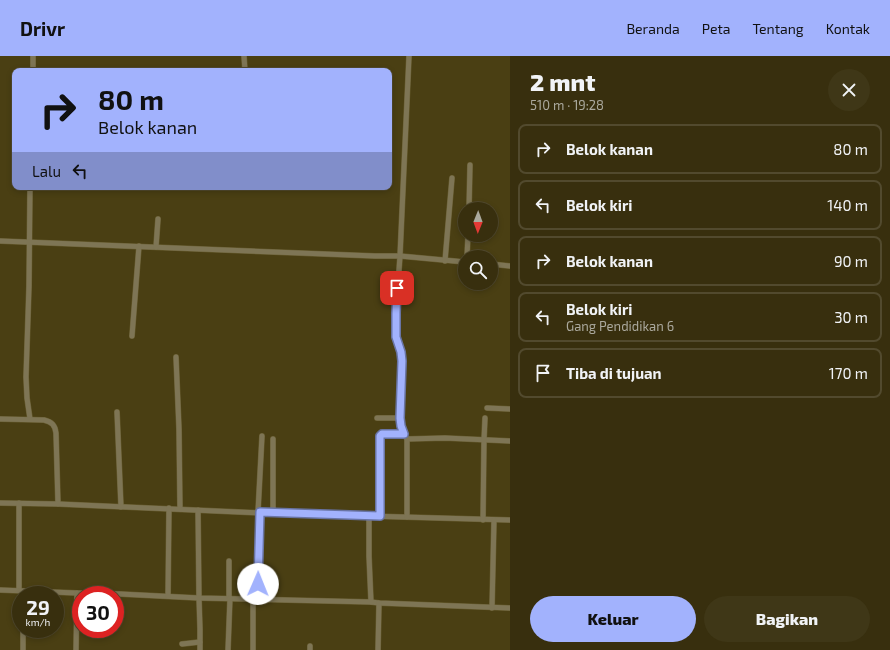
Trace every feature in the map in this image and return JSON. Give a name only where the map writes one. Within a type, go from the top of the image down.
[{"type":"street","points":[[33,56],[33,68]]},
{"type":"street","points":[[244,56],[245,68]]},
{"type":"street","points":[[407,517],[405,436],[400,418],[402,355],[396,337],[396,320],[409,56]]},
{"type":"street","points":[[469,202],[470,165]]},
{"type":"street","points":[[445,261],[452,178]]},
{"type":"street","points":[[30,190],[26,377],[30,419]]},
{"type":"street","points":[[156,247],[158,219]]},
{"type":"street","points":[[0,241],[400,256],[458,262]]},
{"type":"street","points":[[132,336],[139,246]]},
{"type":"street","points":[[498,265],[510,266]]},
{"type":"street","points":[[176,357],[180,509]]},
{"type":"street","points":[[487,408],[510,408]]},
{"type":"street","points":[[117,412],[121,507]]},
{"type":"street","points":[[377,418],[400,418]]},
{"type":"street","points":[[483,520],[485,418]]},
{"type":"street","points":[[0,419],[30,419],[48,421],[55,426],[58,504]]},
{"type":"street","points":[[380,516],[380,436],[382,434],[510,441]]},
{"type":"street","points":[[253,650],[262,436]]},
{"type":"street","points":[[273,439],[273,513]]},
{"type":"street","points":[[0,503],[510,520]]},
{"type":"street","points":[[19,503],[23,586]]},
{"type":"street","points":[[168,596],[169,508]]},
{"type":"street","points":[[198,510],[198,598],[200,650]]},
{"type":"street","points":[[369,516],[369,556],[372,602]]},
{"type":"street","points":[[492,608],[494,520]]},
{"type":"street","points":[[228,650],[230,598],[229,561]]},
{"type":"street","points":[[0,590],[12,591]]},
{"type":"street","points":[[124,594],[510,608]]},
{"type":"street","points":[[378,650],[379,603]]},
{"type":"street","points":[[23,650],[24,638]]},
{"type":"street","points":[[76,638],[76,650]]},
{"type":"street","points":[[182,644],[200,642]]},
{"type":"route","points":[[258,584],[260,512],[380,516],[380,435],[404,434],[400,418],[402,355],[396,337],[397,288]]}]
